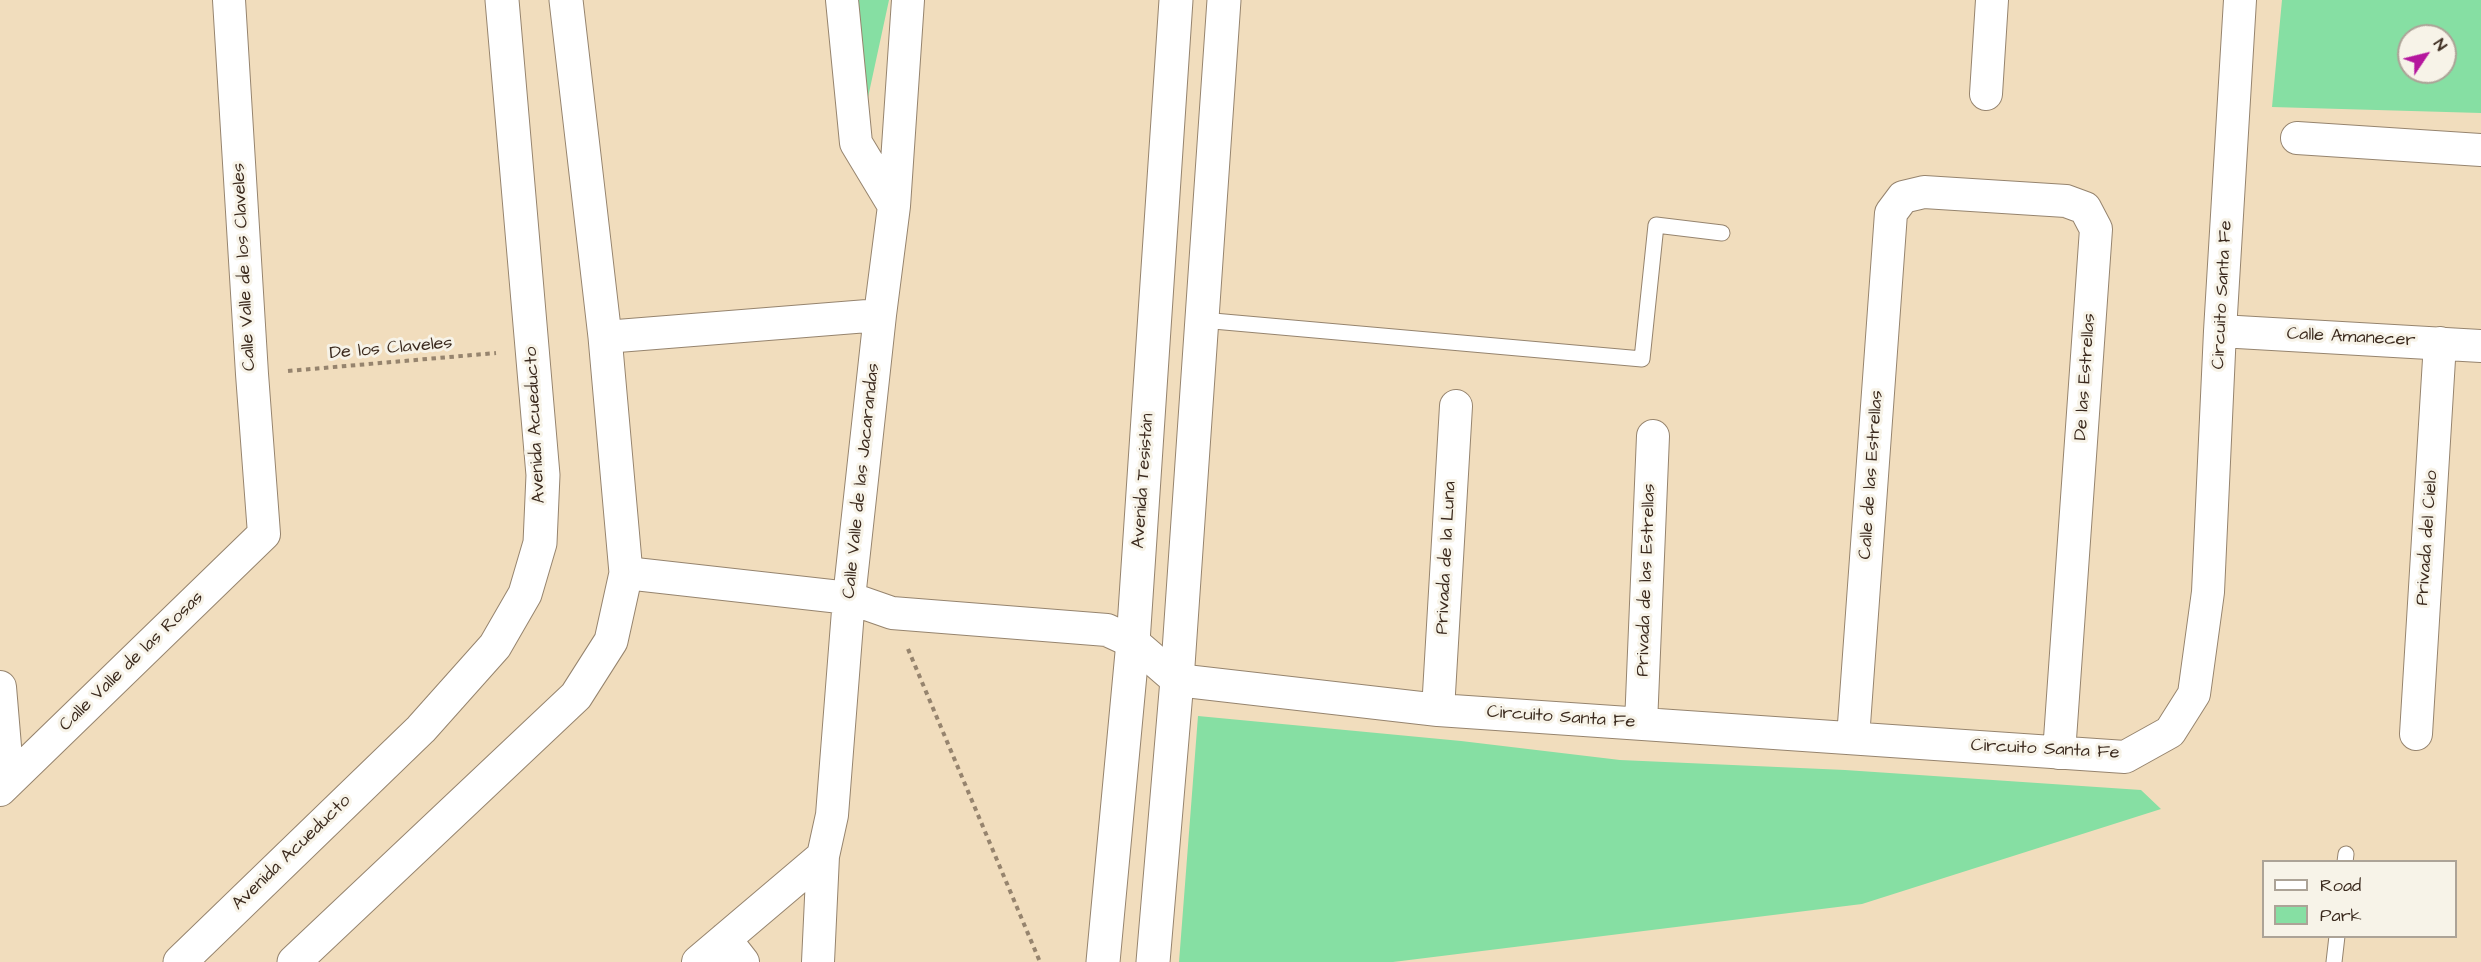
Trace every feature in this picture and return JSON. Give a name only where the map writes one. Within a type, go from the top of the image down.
[{"type":"street","name":"Calle Valle de los Claveles","points":[[229,0],[264,534]]},
{"type":"street","name":"Avenida Acueducto","points":[[180,962],[421,729],[495,646],[525,594],[540,543],[543,475],[502,0]]},
{"type":"street","points":[[294,962],[576,696],[611,641],[626,573],[605,338],[566,0]]},
{"type":"street","points":[[842,0],[856,143],[894,206]]},
{"type":"street","name":"Calle Valle de las Jacarandas","points":[[818,962],[823,856],[832,815],[849,598],[879,315],[894,206],[908,0]]},
{"type":"street","name":"Avenida Tesistán","points":[[1102,962],[1133,642],[1176,0]]},
{"type":"street","points":[[1153,962],[1177,680],[1224,0]]},
{"type":"street","points":[[1986,94],[1992,0]]},
{"type":"street","name":"Circuito Santa Fe","points":[[1177,680],[1438,710],[2125,757],[2170,732],[2194,693],[2208,592],[2220,331],[2240,0]]},
{"type":"street","points":[[2297,138],[2481,150]]},
{"type":"street","name":"De las Estrellas","points":[[1891,213],[1903,197],[1924,192],[2066,201],[2085,208],[2096,229],[2059,753]]},
{"type":"street","name":"Calle de las Estrellas","points":[[1853,738],[1891,213]]},
{"type":"street","points":[[605,338],[879,315]]},
{"type":"street","name":"Calle Amanecer","points":[[2220,331],[2481,346]]},
{"type":"street","name":"Privada del Cielo","points":[[2416,734],[2440,343]]},
{"type":"street","name":"Privada de la Luna","points":[[1438,710],[1456,406]]},
{"type":"street","name":"Privada de las Estrellas","points":[[1641,724],[1653,436]]},
{"type":"street","name":"Calle Valle de las Rosas","points":[[4,786],[264,534]]},
{"type":"street","points":[[626,573],[849,598],[892,613],[1107,630],[1133,642],[1177,680]]},
{"type":"street","points":[[0,687],[4,786]]},
{"type":"street","points":[[698,962],[734,951],[823,856]]},
{"type":"lane","points":[[1202,320],[1642,359],[1656,225],[1722,233]]},
{"type":"lane","points":[[2334,962],[2337,938]]},
{"type":"path","name":"De los Claveles","points":[[252,374],[532,350]]},
{"type":"path","points":[[892,613],[1040,962]]},
{"type":"green space","points":[[858,0],[889,0],[867,102]]},
{"type":"green space","points":[[2282,0],[2481,0],[2481,113],[2272,107]]},
{"type":"green space","points":[[1198,716],[1461,741],[1620,760],[1845,770],[2141,790],[2161,809],[1862,904],[1393,962],[1179,962]]}]
